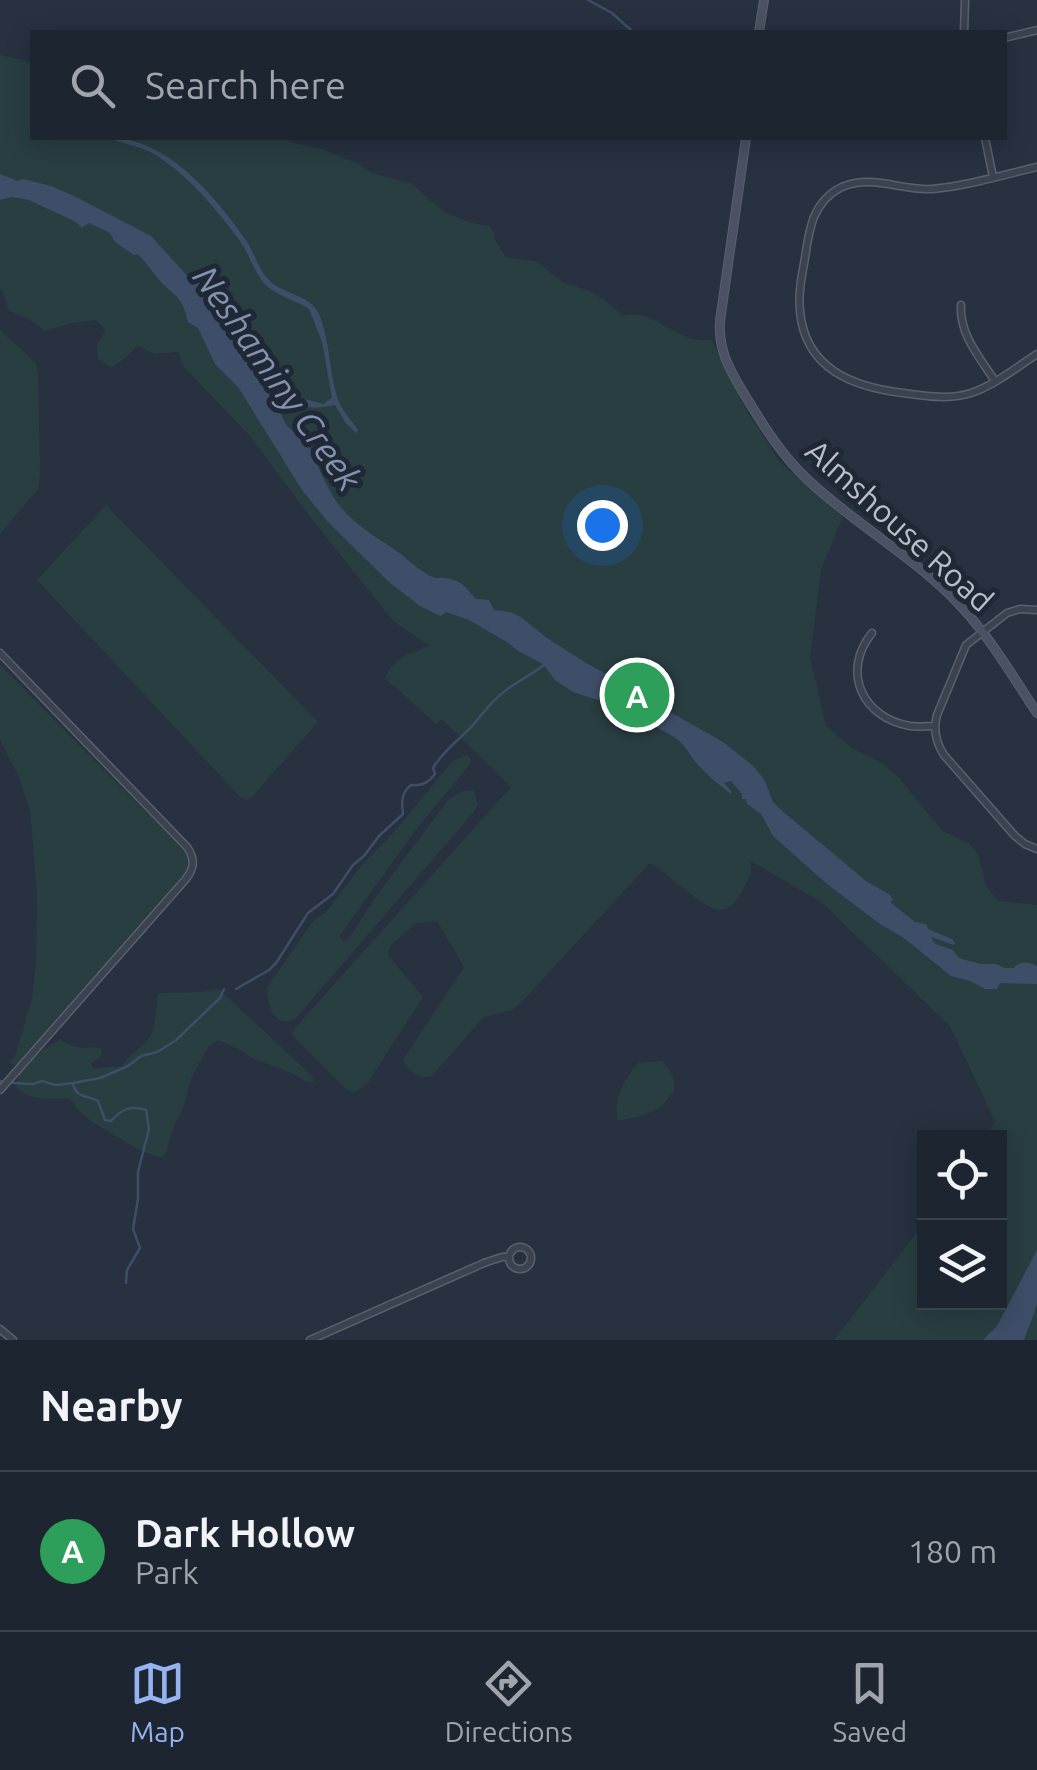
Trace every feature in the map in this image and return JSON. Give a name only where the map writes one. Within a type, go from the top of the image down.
[{"type":"main road","points":[[759,30],[764,0]]},
{"type":"main road","name":"Almshouse Road","points":[[746,140],[720,321],[726,363],[764,427],[799,471],[952,597],[982,632],[1037,712]]},
{"type":"street","points":[[964,30],[965,0]]},
{"type":"street","points":[[1007,37],[1037,30]]},
{"type":"street","points":[[985,140],[993,177]]},
{"type":"street","points":[[1037,167],[928,189],[863,182],[831,194],[814,214],[810,226],[800,308],[804,331],[815,352],[840,376],[884,391],[944,397],[970,393],[1037,354]]},
{"type":"street","points":[[960,305],[964,329],[995,381]]},
{"type":"street","points":[[1037,610],[1011,612],[963,649],[934,726],[944,755],[1015,836],[1037,849]]},
{"type":"street","points":[[872,633],[861,652],[858,669],[859,688],[866,701],[876,711],[904,725],[934,726]]},
{"type":"street","points":[[0,653],[189,850],[193,863],[192,871],[154,916],[0,1090]]},
{"type":"street","points":[[310,1340],[484,1263],[509,1257]]},
{"type":"street","points":[[0,1329],[13,1340]]},
{"type":"green space","points":[[0,55],[30,62],[30,140],[289,140],[321,149],[372,173],[412,184],[444,212],[491,226],[506,257],[536,261],[564,283],[605,300],[623,316],[642,316],[685,336],[712,340],[748,413],[780,462],[843,516],[821,570],[810,658],[826,725],[853,749],[882,763],[900,779],[943,831],[969,843],[978,854],[986,886],[999,901],[1037,905],[1037,1340],[834,1340],[917,1232],[917,1310],[1007,1310],[1007,1130],[990,1130],[995,1121],[950,1026],[821,902],[749,860],[751,873],[742,892],[733,904],[720,910],[701,902],[650,863],[519,1005],[482,1019],[432,1076],[415,1074],[403,1060],[464,967],[437,921],[416,923],[390,946],[388,955],[423,997],[367,1084],[355,1092],[348,1091],[295,1038],[295,1028],[511,787],[442,719],[436,724],[385,678],[399,660],[430,646],[394,622],[250,436],[184,367],[178,352],[154,354],[137,345],[111,368],[98,359],[97,344],[106,330],[96,320],[45,331],[8,310],[3,290]]},
{"type":"green space","points":[[0,330],[35,362],[38,371],[40,473],[38,489],[0,534]]},
{"type":"green space","points":[[106,505],[318,722],[251,798],[240,797],[37,580]]},
{"type":"green space","points":[[0,665],[182,848],[189,868],[14,1065],[9,1062],[15,1056],[32,999],[37,892],[30,811],[0,740]]},
{"type":"green space","points":[[467,755],[471,763],[418,827],[340,935],[341,939],[349,938],[448,800],[465,790],[474,791],[478,804],[473,813],[296,1018],[277,1018],[270,1008],[267,987],[314,920],[325,913],[450,764]]},
{"type":"green space","points":[[215,989],[314,1082],[252,1058],[219,1040],[209,1046],[191,1078],[184,1106],[162,1157],[138,1149],[96,1124],[70,1099],[34,1097],[16,1087],[25,1065],[60,1040],[77,1047],[101,1049],[102,1055],[91,1064],[94,1069],[122,1066],[150,1037],[158,993]]},
{"type":"green space","points":[[662,1061],[672,1074],[674,1091],[654,1110],[618,1121],[618,1098],[633,1069],[638,1063]]},
{"type":"water","points":[[115,140],[150,147],[187,172],[234,223],[269,280],[315,307],[325,335],[337,397],[358,430],[356,433],[335,405],[311,407],[297,402],[301,398],[323,404],[332,398],[322,342],[309,309],[268,287],[244,247],[200,192],[177,170],[147,151]]},
{"type":"water","points":[[0,174],[51,186],[151,236],[192,281],[207,282],[219,320],[268,386],[286,425],[301,433],[333,497],[360,525],[426,574],[460,583],[476,599],[489,600],[494,610],[522,618],[586,663],[723,742],[764,779],[773,802],[781,810],[866,881],[890,895],[890,902],[915,922],[926,924],[928,929],[955,943],[931,937],[935,944],[953,950],[959,958],[980,964],[1005,968],[1021,963],[1037,966],[1037,984],[1000,983],[997,989],[985,989],[951,976],[827,884],[773,836],[761,814],[742,799],[731,781],[724,783],[731,794],[703,771],[674,737],[632,713],[621,714],[601,701],[573,692],[555,680],[543,664],[507,642],[467,619],[446,612],[441,616],[420,606],[390,583],[328,522],[302,490],[238,387],[215,364],[198,328],[188,322],[181,302],[138,254],[89,223],[82,228],[29,200],[0,200]]},
{"type":"water","points":[[1037,1250],[1037,1305],[1024,1340],[983,1340],[997,1326]]},
{"type":"waterway","points":[[588,0],[612,13],[631,30]]},
{"type":"waterway","points":[[236,989],[276,963],[308,913],[333,894],[353,865],[403,814],[402,798],[407,788],[430,780],[441,756],[496,699],[545,664]]},
{"type":"waterway","points":[[13,1083],[73,1083],[100,1078],[128,1066],[175,1041],[220,998],[224,989]]},
{"type":"waterway","points":[[73,1083],[79,1094],[98,1101],[105,1120],[111,1121],[127,1109],[146,1110],[149,1129],[138,1172],[133,1229],[140,1248],[127,1270],[126,1283]]},
{"type":"place","name":"Dark Hollow","points":[[637,695]]},
{"type":"water label","name":"Neshaminy Creek","points":[[278,378]]}]
